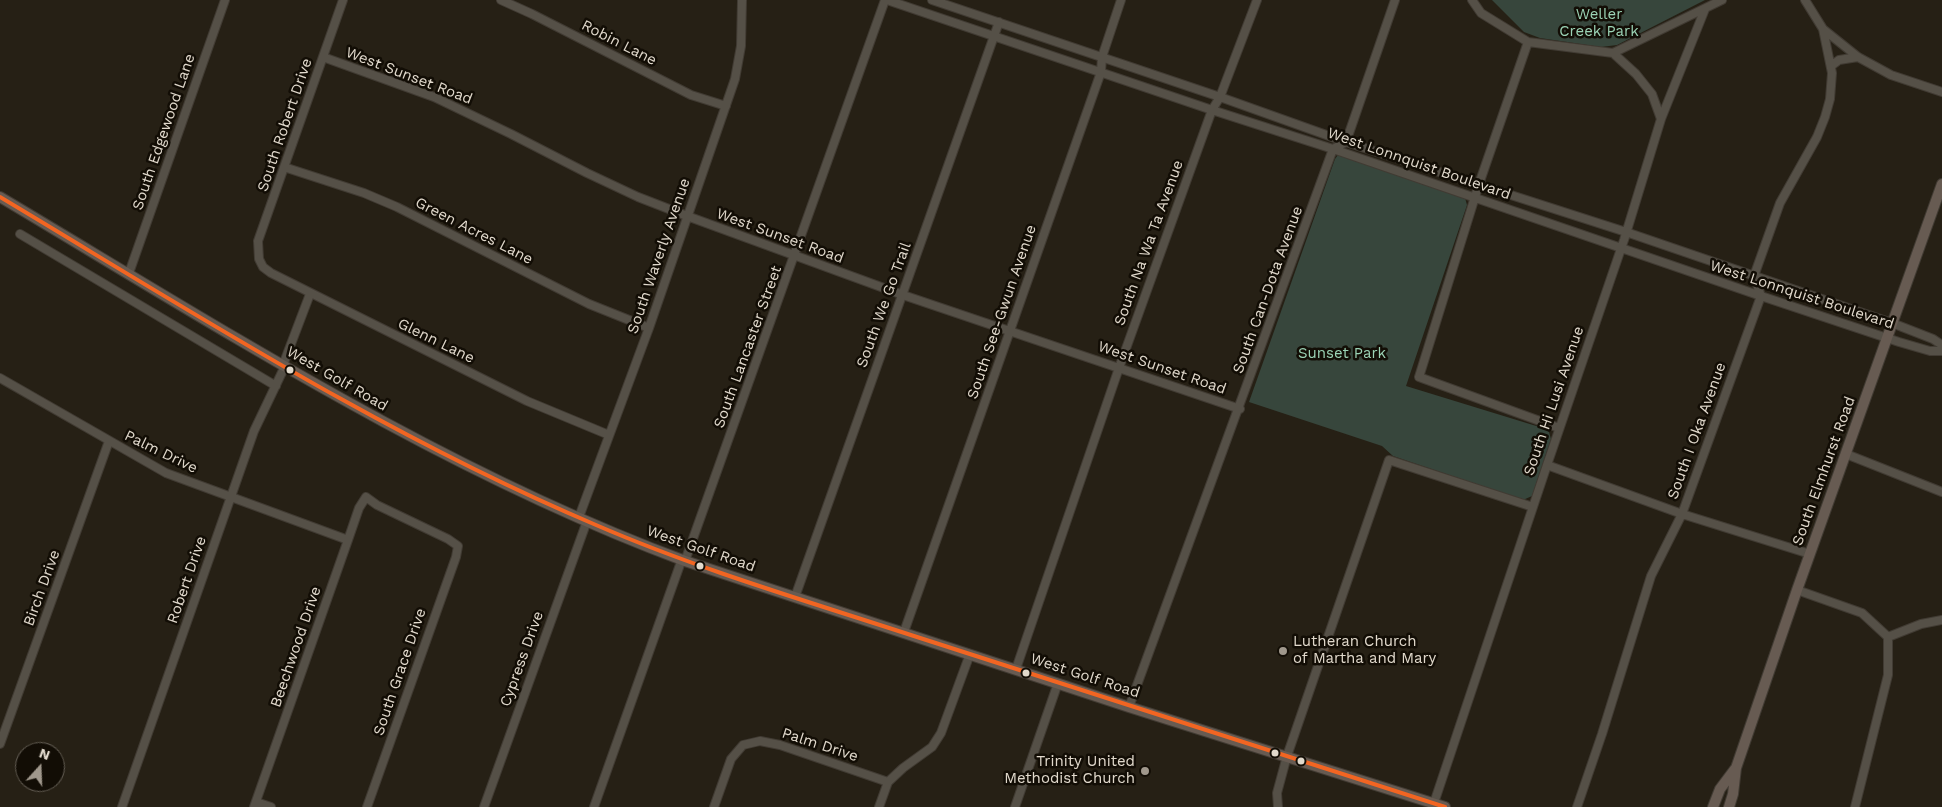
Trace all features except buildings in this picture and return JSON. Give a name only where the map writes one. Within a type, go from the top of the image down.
[{"type":"main road","name":"South Elmhurst Road","points":[[1729,807],[1733,794],[1736,768],[1797,590],[1942,184]]},
{"type":"main road","name":"West Golf Road","points":[[0,197],[284,366],[408,436],[583,519],[684,560],[1129,707],[1445,807]]},
{"type":"main road","name":"South Elmhurst Road","points":[[1713,807],[1720,789],[1736,768]]},
{"type":"street","name":"South Edgewood Lane","points":[[129,274],[225,0]]},
{"type":"street","name":"South Robert Drive","points":[[259,259],[258,240],[343,0]]},
{"type":"street","name":"Robin Lane","points":[[501,0],[691,95],[726,106]]},
{"type":"street","name":"South Waverly Avenue","points":[[583,519],[609,435],[649,328],[740,61],[742,0]]},
{"type":"street","name":"West Lonnquist Boulevard","points":[[886,0],[1334,149],[1621,249],[1887,338],[1930,351],[1942,351]]},
{"type":"street","name":"South Lancaster Street","points":[[594,807],[795,256],[886,0]]},
{"type":"street","name":"West Lonnquist Boulevard","points":[[932,0],[1220,97],[1346,142],[1626,232],[1892,323],[1933,339],[1942,345]]},
{"type":"street","name":"South See-Gwun Avenue","points":[[904,632],[1102,72],[1102,57],[1121,0]]},
{"type":"street","name":"South Na Wa Ta Avenue","points":[[1016,669],[1119,368],[1212,110],[1220,97],[1257,0]]},
{"type":"street","points":[[1334,149],[1346,142],[1395,0]]},
{"type":"street","points":[[1472,0],[1481,13],[1528,42],[1613,53],[1722,0]]},
{"type":"street","points":[[1805,0],[1823,29],[1858,57],[1891,75],[1942,92]]},
{"type":"street","name":"South Hi Lusi Avenue","points":[[1434,803],[1546,465],[1621,249],[1661,119],[1705,9]]},
{"type":"street","name":"South We Go Trail","points":[[795,597],[999,22]]},
{"type":"street","points":[[1761,296],[1754,276],[1780,203],[1817,138],[1830,99],[1832,73],[1823,29]]},
{"type":"street","points":[[1528,42],[1479,184],[1419,377],[1559,428]]},
{"type":"street","points":[[1613,53],[1636,74],[1652,94],[1661,119]]},
{"type":"street","name":"West Sunset Road","points":[[323,57],[434,97],[511,134],[587,174],[687,216],[903,295],[1240,409]]},
{"type":"street","points":[[1831,66],[1838,60],[1858,57]]},
{"type":"street","name":"South Can-Dota Avenue","points":[[1129,707],[1334,149]]},
{"type":"street","name":"Green Acres Lane","points":[[284,167],[364,193],[397,207],[589,304],[649,328]]},
{"type":"street","points":[[20,234],[276,386]]},
{"type":"street","name":"Glenn Lane","points":[[259,259],[263,267],[271,274],[310,294],[527,401],[609,435]]},
{"type":"street","name":"Robert Drive","points":[[122,807],[254,431],[276,386],[310,294]]},
{"type":"street","name":"South I Oka Avenue","points":[[1578,807],[1651,576],[1682,514],[1761,296]]},
{"type":"street","name":"Palm Drive","points":[[0,378],[166,474],[348,540]]},
{"type":"street","name":"Birch Drive","points":[[0,744],[109,441]]},
{"type":"street","points":[[1846,454],[1942,492]]},
{"type":"street","points":[[1278,807],[1277,793],[1287,756],[1388,460],[1533,507]]},
{"type":"street","points":[[1546,465],[1682,514],[1810,554]]},
{"type":"street","name":"Beechwood Drive","points":[[255,805],[359,508],[366,497],[458,546]]},
{"type":"street","name":"Cypress Drive","points":[[484,807],[583,519]]},
{"type":"street","name":"South Grace Drive","points":[[367,807],[456,557],[458,546]]},
{"type":"street","points":[[1797,590],[1862,613],[1888,637],[1888,675],[1855,807]]},
{"type":"street","points":[[1888,637],[1921,624],[1942,620]]},
{"type":"street","points":[[879,807],[888,782],[903,768],[932,747],[941,733],[970,654]]},
{"type":"street","points":[[1015,807],[1058,683]]},
{"type":"street","name":"Palm Drive","points":[[714,807],[731,759],[743,745],[760,742],[780,745],[888,782]]},
{"type":"street","points":[[255,805],[271,807]]},
{"type":"green space","name":"Weller Creek Park","points":[[1492,0],[1705,0],[1617,45],[1601,47],[1540,38],[1524,32]]},
{"type":"green space","name":"Sunset Park","points":[[1338,155],[1465,198],[1467,205],[1406,386],[1546,429],[1551,439],[1532,496],[1523,500],[1393,456],[1382,446],[1249,402]]},
{"type":"transit line","points":[[0,197],[292,372],[442,453],[596,525],[675,557],[755,585],[1445,807]]},
{"type":"place","name":"Lutheran Church of Martha and Mary","points":[[1283,651]]},
{"type":"place","name":"Trinity United Methodist Church","points":[[1145,771]]}]
